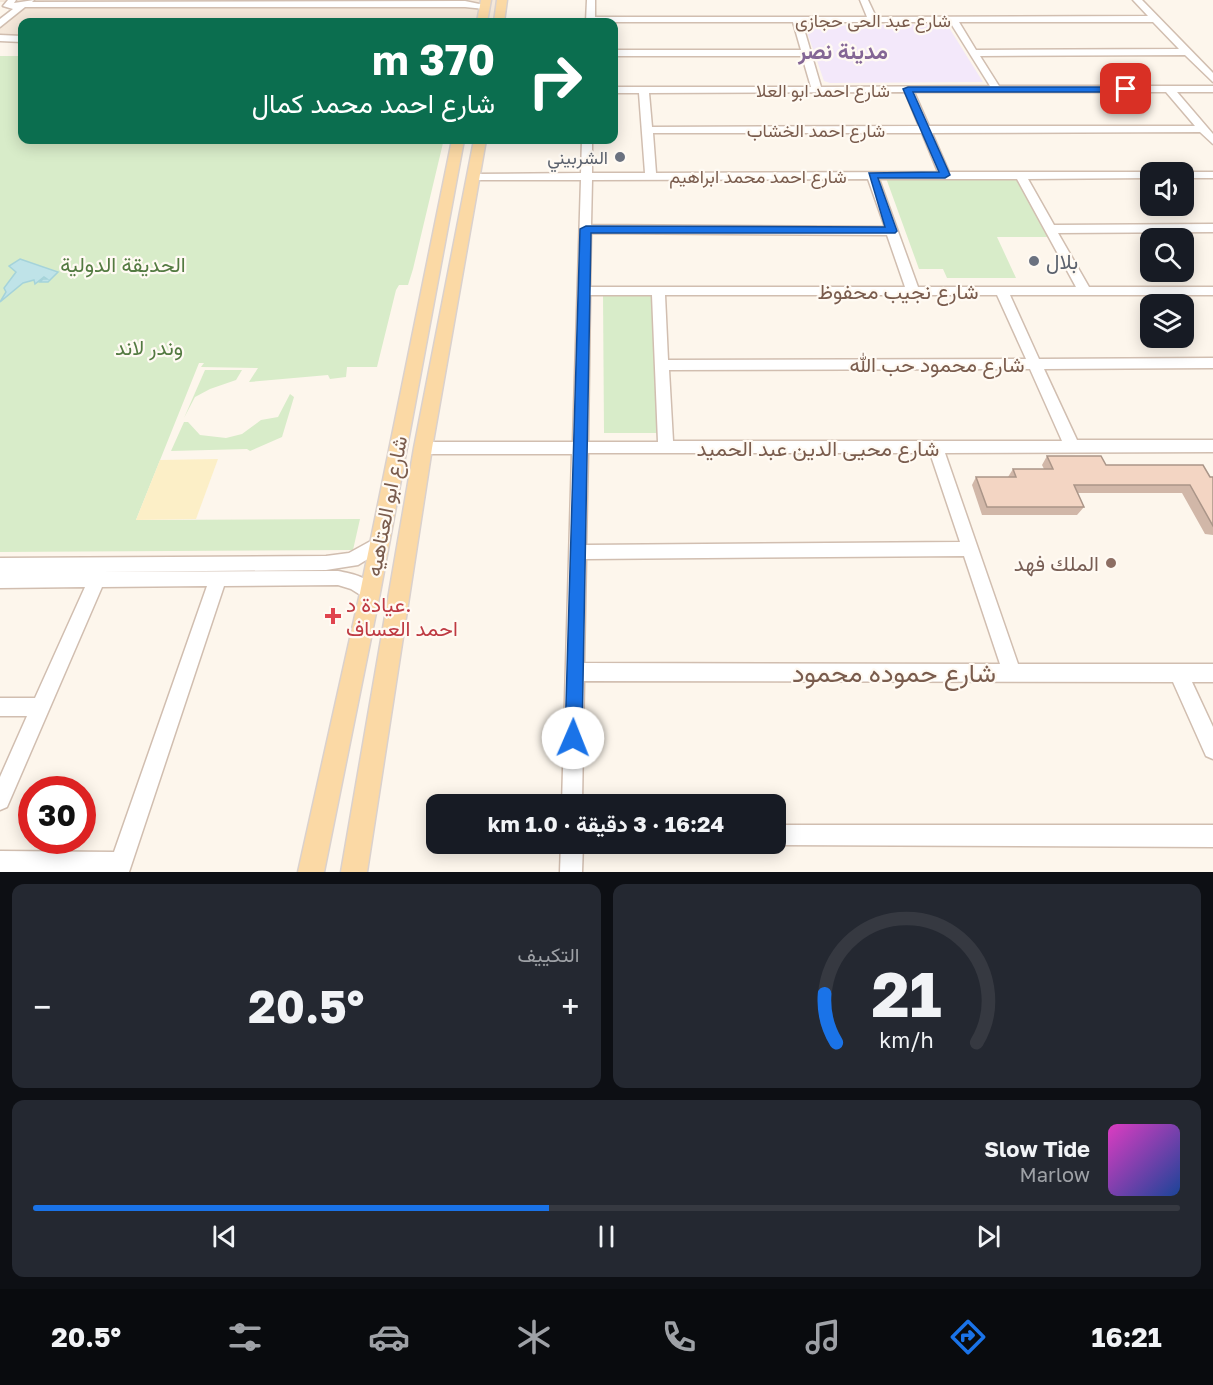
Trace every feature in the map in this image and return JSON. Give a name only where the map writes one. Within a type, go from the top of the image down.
[{"type":"main road","points":[[500,18],[502,0]]},
{"type":"main road","points":[[483,18],[486,3]]},
{"type":"main road","name":"شارع ابو العتاهيه","points":[[311,872],[370,593],[457,144]]},
{"type":"main road","name":"شارع ابو العتاهيه","points":[[354,872],[423,448],[479,144]]},
{"type":"street","points":[[0,24],[27,3],[369,0]]},
{"type":"street","points":[[590,18],[591,0]]},
{"type":"street","points":[[864,0],[873,20]]},
{"type":"street","points":[[1137,0],[1213,79]]},
{"type":"street","points":[[0,16],[6,3],[486,3]]},
{"type":"street","name":"شارع عبد الحى حجازى","points":[[618,21],[1156,19]]},
{"type":"street","points":[[953,20],[996,89]]},
{"type":"street","points":[[797,21],[817,90]]},
{"type":"street","points":[[2,41],[18,39]]},
{"type":"street","points":[[2,41],[18,45]]},
{"type":"street","points":[[974,53],[1188,52]]},
{"type":"street","points":[[618,53],[806,53]]},
{"type":"street","points":[[908,89],[945,175]]},
{"type":"street","points":[[1169,89],[1213,141]]},
{"type":"street","name":"شارع احمد ابو العلا","points":[[618,90],[1213,89]]},
{"type":"street","points":[[644,90],[651,177]]},
{"type":"street","name":"شارع احمد الخشاب","points":[[646,130],[1202,129]]},
{"type":"street","points":[[572,794],[587,144]]},
{"type":"street","name":"شارع احمد محمد ابراهيم","points":[[474,177],[1140,175]]},
{"type":"street","points":[[1194,175],[1213,175]]},
{"type":"street","points":[[872,176],[913,291]]},
{"type":"street","points":[[1020,176],[1085,291]]},
{"type":"street","points":[[1051,229],[1213,228]]},
{"type":"street","points":[[586,229],[891,231]]},
{"type":"street","name":"شارع نجيب محفوظ","points":[[584,291],[1213,291]]},
{"type":"street","points":[[658,291],[666,449]]},
{"type":"street","points":[[1002,291],[1072,446]]},
{"type":"street","name":"شارع محمود حب الله","points":[[662,366],[1213,363]]},
{"type":"street","points":[[936,447],[1012,672]]},
{"type":"street","name":"شارع محيى الدين عبد الحميد","points":[[423,448],[1212,447]]},
{"type":"street","points":[[0,580],[218,579],[323,570],[352,560],[378,544]]},
{"type":"street","points":[[577,552],[970,549]]},
{"type":"street","points":[[0,565],[323,570],[347,579],[370,593]]},
{"type":"street","points":[[0,800],[97,579]]},
{"type":"street","points":[[0,862],[120,867],[218,579]]},
{"type":"street","name":"شارع حموده محمود","points":[[574,672],[1213,673]]},
{"type":"street","points":[[1178,673],[1213,749]]},
{"type":"street","points":[[0,707],[41,707]]},
{"type":"street","points":[[786,835],[1213,836]]},
{"type":"street","points":[[571,872],[572,854]]},
{"type":"shaded area","points":[[0,0],[498,0],[495,18],[18,18],[18,42],[0,42],[0,26],[23,2],[0,2]]},
{"type":"shaded area","points":[[943,24],[948,26],[983,82],[830,83],[824,81],[805,26]]},
{"type":"green space","name":"الحديقة الدولية","points":[[0,56],[18,56],[18,144],[443,144],[413,269],[408,285],[399,285],[396,290],[377,367],[347,367],[346,377],[330,379],[328,375],[249,382],[258,368],[201,367],[204,363],[199,363],[136,520],[360,519],[353,550],[0,552]]},
{"type":"green space","points":[[886,178],[1018,178],[1051,237],[997,237],[1016,278],[947,278],[943,269],[919,269]]},
{"type":"green space","points":[[603,294],[656,295],[666,433],[604,433]]},
{"type":"green space","points":[[205,370],[242,370],[236,380],[195,397],[184,418]]},
{"type":"green space","points":[[290,394],[294,397],[282,437],[250,451],[247,449],[171,451],[184,422],[188,422],[200,435],[226,438],[242,434],[261,420],[278,417]]},
{"type":"sand","points":[[218,459],[196,519],[136,520],[160,460]]},
{"type":"water","points":[[20,259],[58,272],[48,282],[40,282],[47,279],[44,277],[35,284],[34,280],[23,283],[0,302],[6,292],[4,288],[16,272],[9,266]]},
{"type":"building","points":[[1047,456],[1101,456],[1106,465],[1203,465],[1210,477],[1213,477],[1213,526],[1190,485],[1074,485],[1084,507],[987,507],[976,477],[1016,477],[1013,469],[1053,469]]},
{"type":"place","name":"الشربيني","points":[[620,157]]},
{"type":"place","name":"بلال","points":[[1034,261]]},
{"type":"place","name":"الملك فهد","points":[[1111,563]]},
{"type":"place","name":"عيادة د. احمد العساف","points":[[333,616]]},
{"type":"district","name":"مدينة نصر","points":[[843,50]]},
{"type":"route","points":[[573,738],[586,229],[891,231],[872,176],[945,175],[908,89],[1126,89]]},
{"type":"park label","name":"وندر لاند","points":[[149,347]]}]
